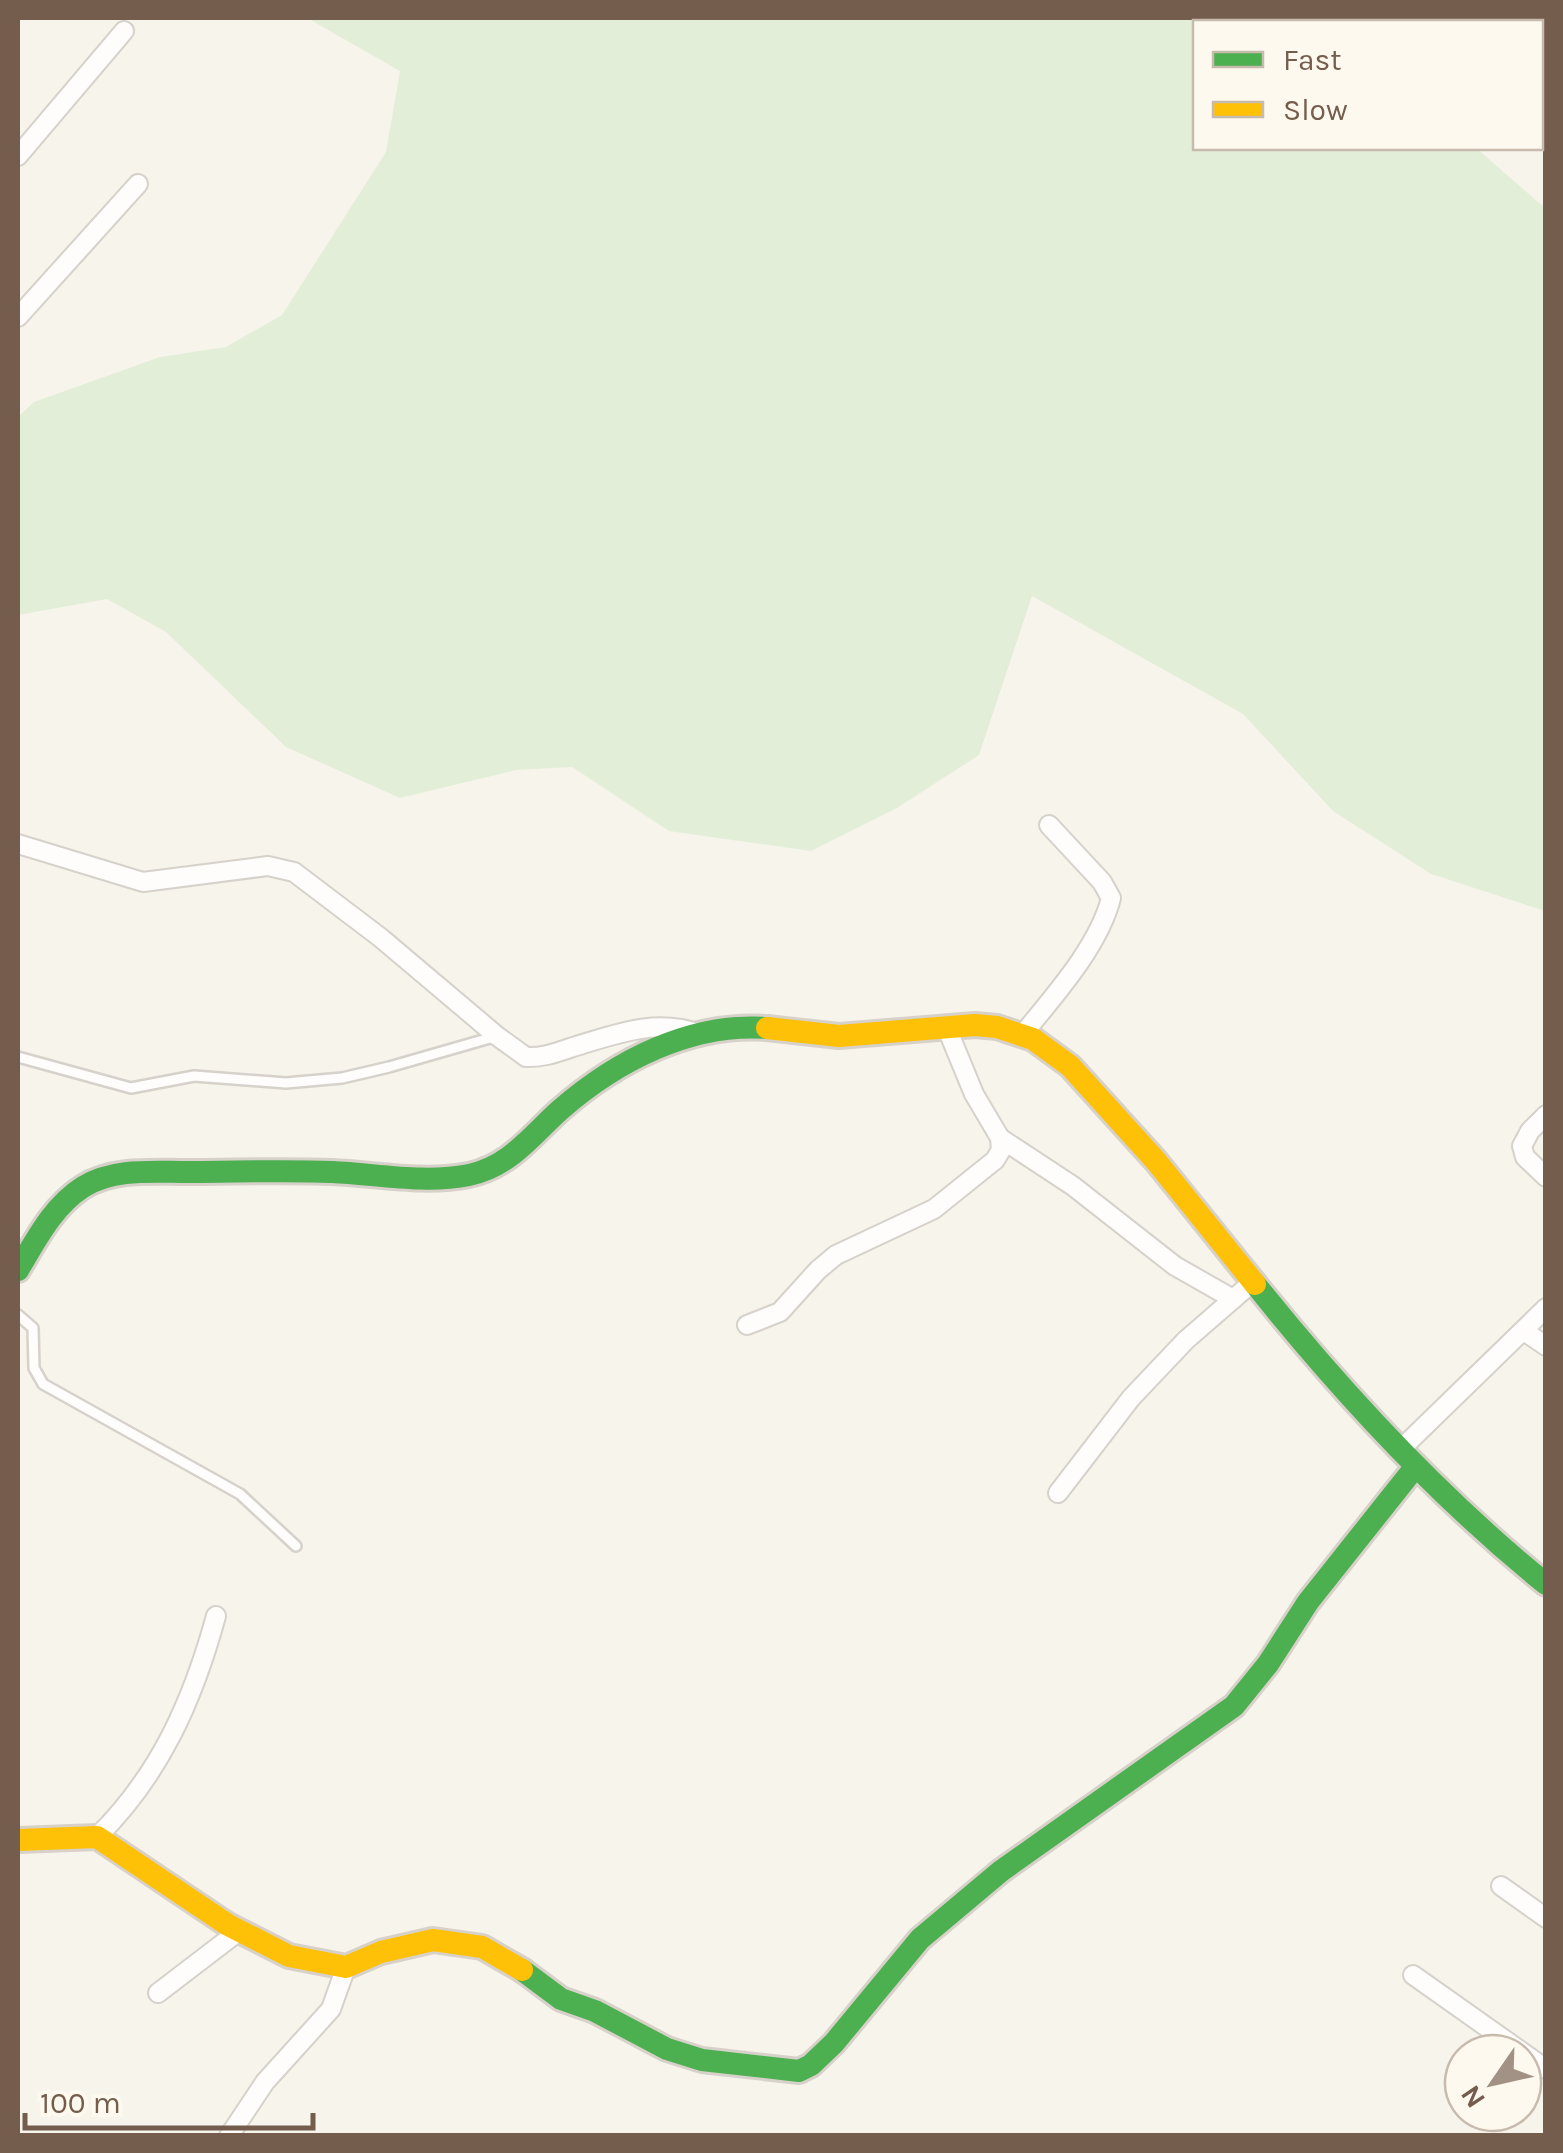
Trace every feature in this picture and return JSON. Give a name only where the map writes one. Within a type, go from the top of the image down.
[{"type":"street","points":[[18,156],[124,31]]},
{"type":"street","points":[[18,316],[138,184]]},
{"type":"street","points":[[1024,1034],[1076,966],[1111,898],[1102,882],[1049,825]]},
{"type":"street","points":[[18,844],[143,882],[268,866],[294,872],[381,938],[496,1036],[520,1054],[534,1058],[658,1025],[700,1034]]},
{"type":"street","points":[[18,1270],[70,1196],[97,1180],[170,1172],[330,1172],[449,1178],[492,1168],[515,1155],[585,1091],[638,1058],[700,1034],[746,1027],[850,1036],[986,1025],[1024,1034],[1068,1065],[1164,1168],[1286,1323],[1408,1458],[1508,1556],[1546,1584]]},
{"type":"street","points":[[748,1325],[780,1312],[836,1255],[934,1208],[995,1160],[1001,1150],[1000,1138],[970,1084],[946,1026]]},
{"type":"street","points":[[1546,1115],[1522,1146],[1525,1156],[1546,1177]]},
{"type":"street","points":[[1000,1138],[1073,1186],[1175,1266],[1233,1299]]},
{"type":"street","points":[[1058,1493],[1132,1398],[1186,1340],[1254,1281]]},
{"type":"street","points":[[18,1840],[37,1842],[86,1834],[97,1837],[240,1931],[289,1956],[346,1967],[381,1952],[433,1940],[482,1947],[561,1998],[595,2011],[667,2049],[702,2060],[799,2071],[834,2044],[920,1939],[947,1916],[1038,1843],[1234,1706],[1268,1664],[1408,1458],[1546,1308]]},
{"type":"street","points":[[1524,1331],[1546,1346]]},
{"type":"street","points":[[97,1837],[136,1797],[161,1759],[200,1676],[216,1616]]},
{"type":"street","points":[[1500,1886],[1546,1918]]},
{"type":"street","points":[[158,1993],[240,1931]]},
{"type":"street","points":[[229,2136],[265,2082],[331,2009],[346,1967]]},
{"type":"street","points":[[1413,1975],[1546,2069]]},
{"type":"lane","points":[[18,1056],[131,1088],[194,1076],[286,1084],[342,1078],[496,1036]]},
{"type":"lane","points":[[18,1315],[32,1328],[34,1368],[43,1384],[240,1494],[296,1546]]},
{"type":"green space","points":[[307,18],[1375,18],[1193,20],[1193,150],[1478,150],[1545,208],[1545,911],[1431,874],[1333,811],[1243,714],[1032,596],[979,755],[897,808],[811,851],[669,831],[572,767],[516,770],[400,798],[286,747],[166,632],[107,599],[18,615],[18,417],[34,402],[160,357],[226,347],[282,315],[386,152],[400,71]]},
{"type":"traffic: fast","points":[[18,1270],[63,1204],[83,1187],[107,1177],[147,1172],[278,1171],[418,1179],[469,1175],[508,1158],[582,1092],[656,1048],[710,1031],[767,1028]]},
{"type":"traffic: fast","points":[[1255,1284],[1393,1442],[1467,1515],[1546,1584]]},
{"type":"traffic: fast","points":[[522,1970],[561,1999],[595,2011],[667,2049],[702,2060],[799,2071],[811,2065],[834,2043],[920,1939],[1001,1871],[1234,1706],[1268,1664],[1308,1602],[1416,1466]]},
{"type":"traffic: slow","points":[[767,1028],[839,1036],[975,1025],[997,1027],[1033,1039],[1070,1066],[1156,1161],[1255,1284]]},
{"type":"traffic: slow","points":[[18,1840],[97,1837],[228,1925],[289,1956],[346,1967],[381,1952],[433,1940],[482,1947],[522,1970]]}]
